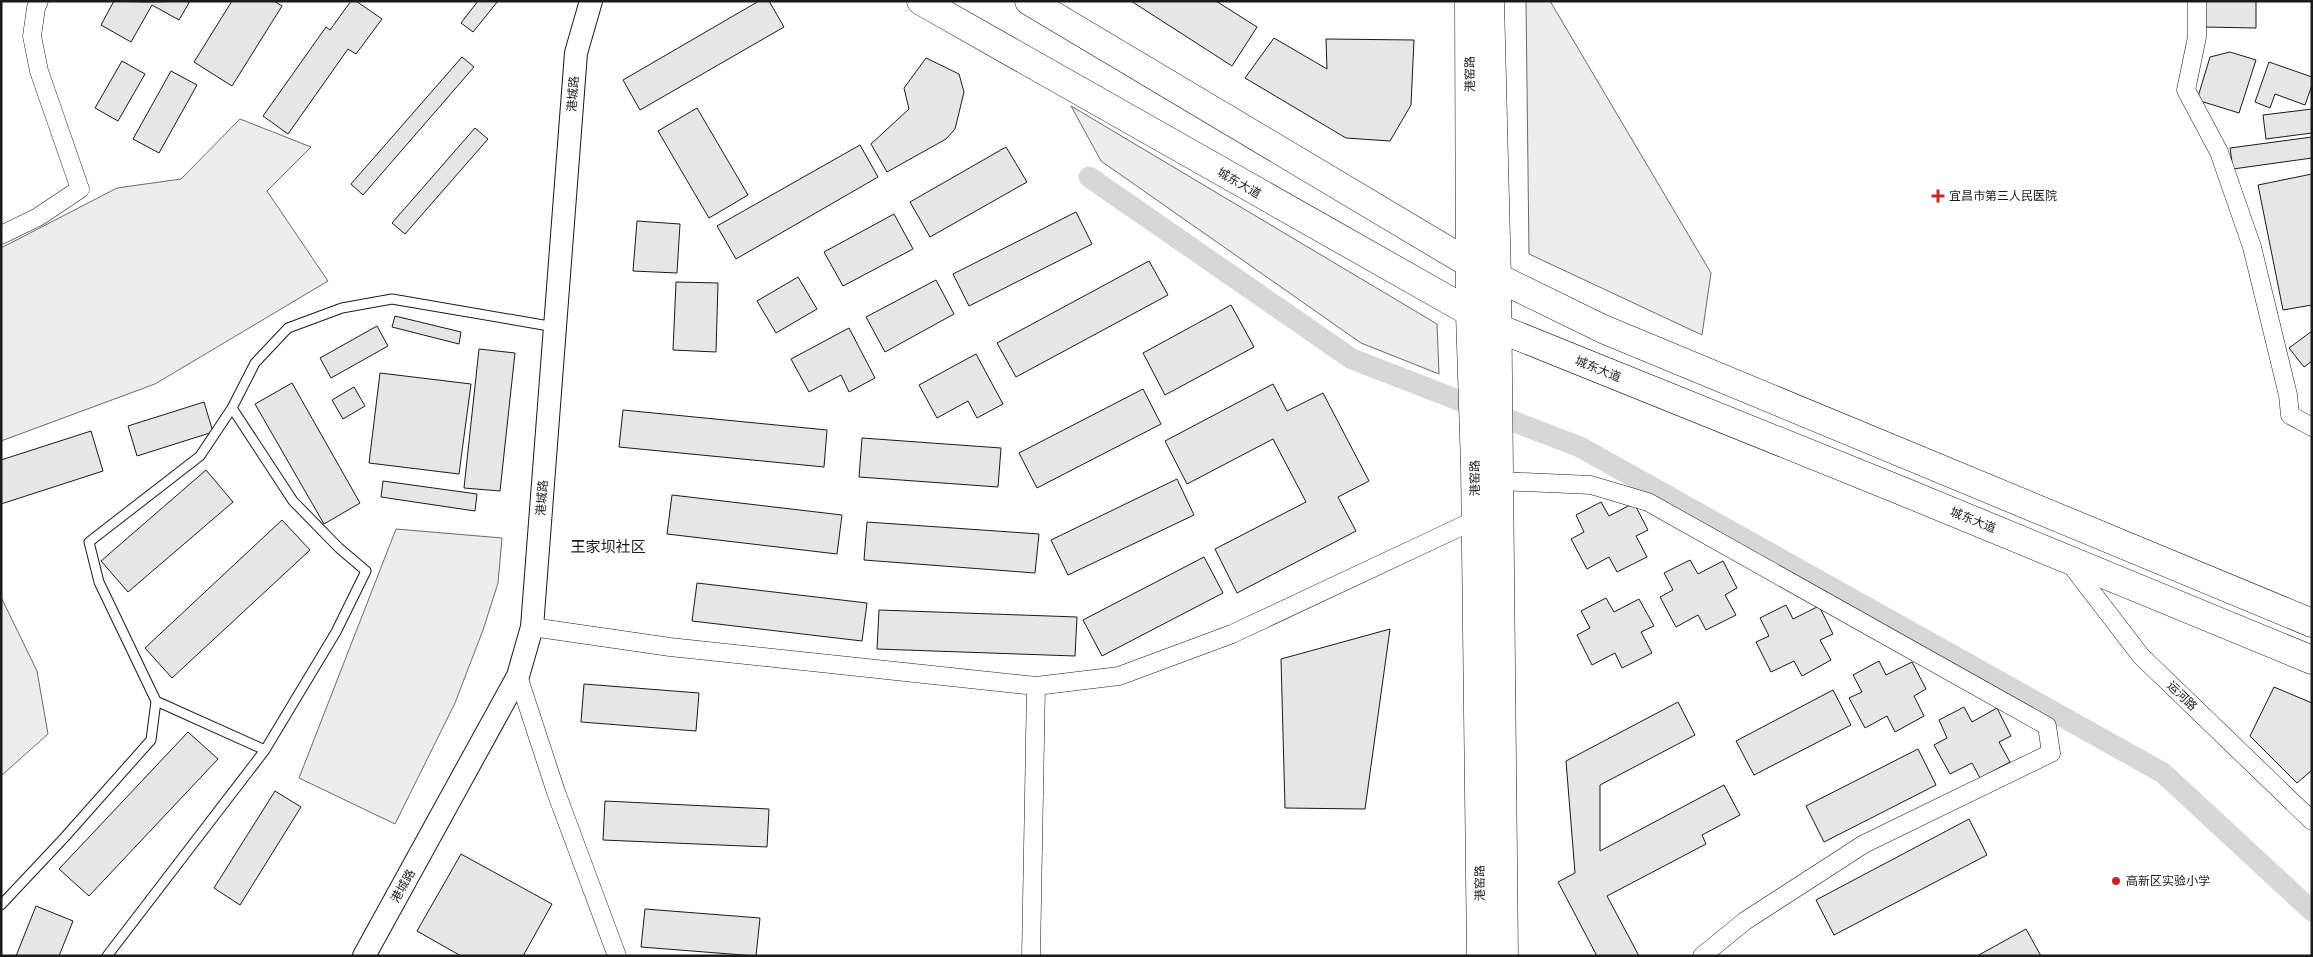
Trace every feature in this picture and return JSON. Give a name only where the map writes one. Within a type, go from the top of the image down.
[{"type":"main road","name":"城东大道","points":[[921,1],[1470,314],[1498,328],[2066,558],[2312,660]]},
{"type":"main road","points":[[1029,1],[1498,279],[1603,329],[2312,623]]},
{"type":"main road","name":"港窑路","points":[[1469,1],[1472,265],[1470,314],[1484,370],[1491,470],[1504,956]]},
{"type":"main road","name":"港窑路","points":[[1484,370],[1498,328],[1490,1]]},
{"type":"main road","name":"港窑路","points":[[1481,956],[1476,520],[1491,470]]},
{"type":"street","points":[[1,234],[38,217],[80,189],[39,71],[32,36],[36,8],[39,1]]},
{"type":"street","name":"港城路","points":[[364,956],[518,676],[532,626],[576,53],[591,1]]},
{"type":"street","points":[[2197,1],[2197,37],[2186,90],[2219,152],[2252,247],[2288,395],[2290,414],[2312,427]]},
{"type":"street","points":[[1491,470],[1591,485],[1648,502],[2047,726],[2051,753],[1864,844],[1744,921],[1702,956]]},
{"type":"street","points":[[532,626],[670,647],[1036,686],[1119,676],[1232,634],[1476,520]]},
{"type":"street","name":"运河路","points":[[2066,558],[2141,656],[2312,821]]},
{"type":"street","points":[[518,676],[556,792],[617,956]]},
{"type":"street","points":[[1031,956],[1036,686]]},
{"type":"lane","points":[[2,906],[151,740],[156,701],[99,582],[89,542],[200,456],[232,408],[255,363],[288,328],[342,308],[392,299],[555,328]]},
{"type":"lane","points":[[106,956],[265,750],[336,632],[366,571],[339,548],[293,501],[232,408]]},
{"type":"lane","points":[[156,701],[265,750]]},
{"type":"shaded area","points":[[1526,1],[1550,1],[1711,273],[1702,335],[1529,254]]},
{"type":"shaded area","points":[[1071,106],[1437,324],[1439,374],[1361,343],[1101,161]]},
{"type":"shaded area","points":[[240,119],[311,147],[267,191],[328,281],[155,384],[1,441],[1,248],[117,188],[181,179]]},
{"type":"shaded area","points":[[396,529],[502,538],[498,583],[483,630],[455,703],[395,824],[299,778]]},
{"type":"shaded area","points":[[1,597],[37,671],[48,734],[1,776]]},
{"type":"building","points":[[114,1],[190,1],[179,20],[152,5],[131,42],[101,25]]},
{"type":"building","points":[[232,1],[274,1],[282,6],[232,86],[194,62]]},
{"type":"building","points":[[351,1],[356,1],[382,19],[356,54],[348,49],[288,134],[263,116],[326,27],[330,30]]},
{"type":"building","points":[[478,1],[498,1],[473,32],[461,23]]},
{"type":"building","points":[[759,1],[769,1],[784,27],[640,110],[623,80]]},
{"type":"building","points":[[1131,1],[1216,1],[1257,27],[1232,66]]},
{"type":"building","points":[[2205,1],[2256,1],[2256,28],[2204,27]]},
{"type":"building","points":[[1274,38],[1327,69],[1326,39],[1414,40],[1411,105],[1390,141],[1346,138],[1245,78]]},
{"type":"building","points":[[2230,52],[2256,60],[2239,113],[2197,100],[2210,57]]},
{"type":"building","points":[[462,57],[474,67],[363,195],[351,184]]},
{"type":"building","points":[[926,58],[959,74],[964,92],[955,129],[946,139],[887,172],[871,144],[909,109],[904,88]]},
{"type":"building","points":[[122,61],[145,74],[118,121],[95,108]]},
{"type":"building","points":[[2269,62],[2312,77],[2312,85],[2305,105],[2275,94],[2270,108],[2255,102]]},
{"type":"building","points":[[171,71],[197,85],[159,153],[133,139]]},
{"type":"building","points":[[697,108],[748,195],[709,218],[658,131]]},
{"type":"building","points":[[2312,109],[2312,133],[2266,139],[2263,115]]},
{"type":"building","points":[[475,128],[488,139],[405,234],[392,223]]},
{"type":"building","points":[[2312,137],[2312,158],[2233,169],[2230,148]]},
{"type":"building","points":[[860,145],[878,177],[736,259],[717,226]]},
{"type":"building","points":[[1006,147],[1027,182],[930,237],[910,202]]},
{"type":"building","points":[[2312,174],[2312,305],[2283,310],[2258,185]]},
{"type":"building","points":[[1076,212],[1092,244],[969,306],[953,274]]},
{"type":"building","points":[[894,214],[913,249],[843,286],[824,252]]},
{"type":"building","points":[[637,221],[680,224],[677,273],[633,271]]},
{"type":"building","points":[[1149,261],[1168,295],[1016,377],[997,343]]},
{"type":"building","points":[[798,277],[817,309],[776,333],[757,301]]},
{"type":"building","points":[[936,280],[954,314],[885,352],[866,317]]},
{"type":"building","points":[[676,282],[718,283],[716,352],[673,350]]},
{"type":"building","points":[[1231,305],[1254,347],[1165,395],[1143,353]]},
{"type":"building","points":[[395,316],[461,332],[459,344],[392,327]]},
{"type":"building","points":[[377,326],[388,346],[331,378],[320,358]]},
{"type":"building","points":[[849,328],[875,378],[849,392],[841,375],[809,392],[791,359]]},
{"type":"building","points":[[2312,331],[2312,361],[2304,367],[2289,348]]},
{"type":"building","points":[[479,349],[515,353],[500,491],[464,488]]},
{"type":"building","points":[[976,354],[1003,404],[977,418],[968,401],[937,418],[919,385]]},
{"type":"building","points":[[380,373],[471,384],[459,474],[369,463]]},
{"type":"building","points":[[292,383],[360,503],[324,524],[255,404]]},
{"type":"building","points":[[1273,384],[1287,411],[1323,393],[1369,481],[1338,497],[1356,531],[1237,593],[1215,549],[1306,502],[1273,439],[1187,484],[1165,441]]},
{"type":"building","points":[[354,387],[365,406],[343,419],[332,400]]},
{"type":"building","points":[[1143,389],[1161,424],[1037,488],[1019,453]]},
{"type":"building","points":[[204,402],[213,432],[137,456],[128,426]]},
{"type":"building","points":[[623,410],[827,430],[824,467],[619,447]]},
{"type":"building","points":[[91,431],[103,471],[1,504],[1,460]]},
{"type":"building","points":[[862,438],[1001,448],[998,487],[859,477]]},
{"type":"building","points":[[206,470],[233,502],[128,592],[101,561]]},
{"type":"building","points":[[1177,479],[1194,515],[1068,575],[1051,540]]},
{"type":"building","points":[[383,481],[477,494],[475,511],[381,497]]},
{"type":"building","points":[[672,495],[842,515],[837,554],[667,534]]},
{"type":"building","points":[[1601,502],[1609,516],[1634,503],[1648,530],[1636,536],[1647,557],[1617,572],[1609,557],[1587,569],[1571,539],[1584,532],[1576,515]]},
{"type":"building","points":[[282,520],[310,550],[172,678],[145,648]]},
{"type":"building","points":[[867,522],[1039,534],[1035,573],[864,560]]},
{"type":"building","points":[[1204,557],[1223,593],[1102,656],[1083,620]]},
{"type":"building","points":[[1690,560],[1698,574],[1723,561],[1737,588],[1725,595],[1736,615],[1706,630],[1698,615],[1676,627],[1660,597],[1673,590],[1664,573]]},
{"type":"building","points":[[697,583],[867,603],[862,641],[692,621]]},
{"type":"building","points":[[1606,598],[1614,612],[1639,599],[1654,626],[1641,632],[1652,653],[1622,668],[1615,653],[1592,665],[1577,635],[1590,628],[1581,611]]},
{"type":"building","points":[[1786,605],[1793,619],[1819,606],[1833,634],[1820,640],[1831,660],[1802,676],[1794,661],[1771,672],[1756,642],[1769,636],[1760,618]]},
{"type":"building","points":[[879,610],[1077,617],[1075,656],[877,649]]},
{"type":"building","points":[[1390,629],[1365,809],[1285,808],[1281,659]]},
{"type":"building","points":[[1879,661],[1886,675],[1912,662],[1926,689],[1914,696],[1924,716],[1895,732],[1887,716],[1865,728],[1849,698],[1862,692],[1853,675]]},
{"type":"building","points":[[584,684],[699,693],[696,731],[581,722]]},
{"type":"building","points":[[2274,687],[2312,703],[2312,770],[2297,783],[2250,736]]},
{"type":"building","points":[[1833,690],[1851,725],[1754,775],[1736,741]]},
{"type":"building","points":[[1678,702],[1695,735],[1600,785],[1600,851],[1724,785],[1740,815],[1702,835],[1706,844],[1607,896],[1639,956],[1597,956],[1558,882],[1575,873],[1566,761]]},
{"type":"building","points":[[1964,707],[1972,722],[1997,708],[2011,736],[1999,742],[2010,762],[1980,778],[1972,763],[1950,774],[1934,745],[1947,738],[1939,720]]},
{"type":"building","points":[[188,732],[218,759],[89,896],[59,869]]},
{"type":"building","points":[[1918,749],[1936,785],[1824,842],[1806,806]]},
{"type":"building","points":[[275,791],[301,807],[240,905],[214,888]]},
{"type":"building","points":[[605,801],[769,809],[767,847],[603,840]]},
{"type":"building","points":[[1969,819],[1987,855],[1834,935],[1816,900]]},
{"type":"building","points":[[461,854],[552,904],[523,956],[461,956],[417,931]]},
{"type":"building","points":[[36,906],[73,921],[59,956],[16,956]]},
{"type":"building","points":[[645,909],[760,918],[756,956],[641,947]]},
{"type":"building","points":[[2026,929],[2041,956],[1977,956]]},
{"type":"waterway","points":[[1089,177],[1352,359],[1580,447],[2163,773],[2312,911]]},
{"type":"place","name":"宜昌市第三人民医院","points":[[1938,196]]},
{"type":"place","name":"高新区实验小学","points":[[2116,881]]},
{"type":"district","name":"王家坝社区","points":[[608,547]]}]
